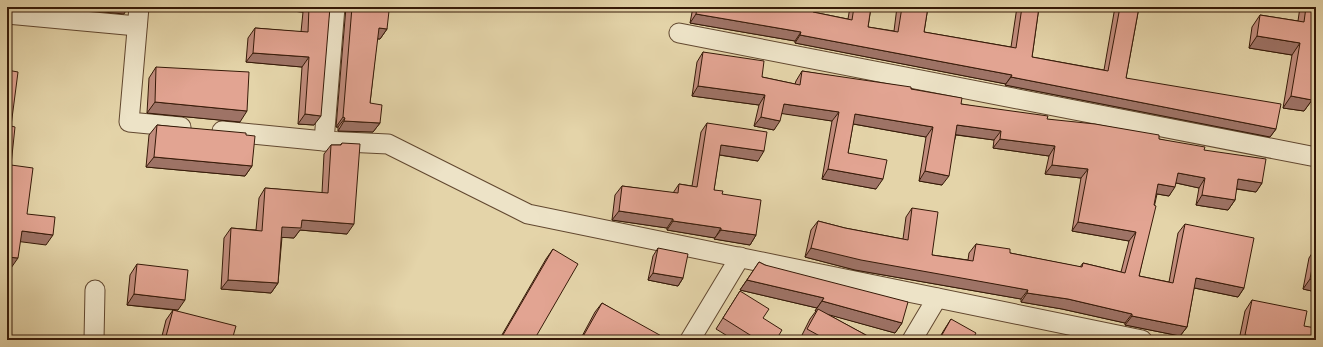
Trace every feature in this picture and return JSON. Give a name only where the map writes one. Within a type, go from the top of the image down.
[{"type":"street","points":[[139,7],[128,122],[324,141],[388,144],[528,214],[1142,340]]},
{"type":"street","points":[[324,141],[335,7]]},
{"type":"street","points":[[7,14],[137,26]]},
{"type":"street","points":[[679,33],[1316,157]]},
{"type":"street","points":[[690,340],[740,257]]},
{"type":"street","points":[[94,340],[95,290]]},
{"type":"street","points":[[912,340],[937,298]]},
{"type":"building","points":[[309,7],[330,7],[321,116],[305,114],[309,57],[253,53],[255,28],[308,32]]},
{"type":"building","points":[[352,7],[377,7],[377,9],[389,11],[387,29],[379,28],[370,103],[382,105],[380,123],[344,121],[345,118],[343,117]]},
{"type":"building","points":[[697,7],[814,7],[813,12],[852,20],[854,7],[871,7],[868,27],[898,32],[902,7],[928,7],[924,32],[1016,48],[1022,7],[1039,7],[1032,57],[1108,71],[1120,7],[1139,7],[1126,78],[1281,104],[1276,129],[1011,77],[1012,75],[800,35],[801,32],[696,14]]},
{"type":"building","points":[[1306,7],[1316,7],[1316,78],[1312,100],[1291,96],[1300,43],[1257,36],[1260,15],[1304,22]]},
{"type":"building","points":[[703,52],[764,61],[762,77],[800,85],[802,71],[911,87],[911,89],[962,98],[961,104],[1048,116],[1047,119],[1095,124],[1159,135],[1159,139],[1205,147],[1204,150],[1266,159],[1262,183],[1238,179],[1235,200],[1202,195],[1205,178],[1178,173],[1175,187],[1158,184],[1154,205],[1156,206],[1139,276],[1173,283],[1185,224],[1254,238],[1244,288],[1196,278],[1187,327],[1132,316],[1132,314],[1068,299],[1027,293],[1028,290],[861,260],[811,248],[818,221],[845,228],[908,240],[912,208],[938,212],[932,255],[973,261],[976,244],[1010,249],[1010,253],[1082,267],[1083,263],[1125,273],[1136,232],[1078,222],[1088,169],[1052,165],[1055,146],[1000,139],[1001,131],[957,125],[949,176],[925,171],[933,127],[855,114],[848,153],[887,160],[883,179],[828,169],[839,112],[784,104],[780,121],[761,117],[765,95],[698,86]]},
{"type":"building","points":[[156,67],[249,72],[247,111],[155,102]]},
{"type":"building","points":[[7,70],[18,72],[11,126],[15,127],[11,165],[33,168],[27,214],[55,217],[53,235],[22,231],[18,258],[7,257]]},
{"type":"building","points":[[707,123],[767,132],[764,151],[721,145],[714,190],[723,191],[722,194],[761,200],[756,235],[673,221],[673,219],[619,211],[622,186],[678,193],[679,184],[697,187]]},
{"type":"building","points":[[157,125],[246,133],[246,135],[255,136],[252,166],[154,157]]},
{"type":"building","points":[[342,143],[360,144],[354,224],[302,220],[301,228],[282,227],[278,283],[228,280],[231,228],[262,231],[265,188],[328,193],[331,145],[341,145]]},
{"type":"building","points":[[1316,247],[1316,280],[1310,279]]},
{"type":"building","points":[[658,248],[688,254],[683,278],[653,273]]},
{"type":"building","points":[[553,249],[578,264],[534,340],[500,340]]},
{"type":"building","points":[[759,262],[765,265],[908,302],[902,323],[822,301],[824,298],[747,280]]},
{"type":"building","points":[[137,264],[188,270],[185,300],[134,294]]},
{"type":"building","points":[[740,291],[769,309],[763,318],[782,330],[776,340],[758,340],[723,318]]},
{"type":"building","points":[[1252,300],[1307,311],[1304,326],[1316,328],[1316,340],[1272,340],[1245,335]]},
{"type":"building","points":[[602,303],[665,338],[664,340],[581,340]]},
{"type":"building","points":[[818,309],[875,340],[827,340],[807,329]]},
{"type":"building","points":[[173,310],[236,326],[232,340],[165,340]]},
{"type":"building","points":[[951,319],[976,333],[972,340],[939,340]]},
{"type":"building","points":[[1046,336],[1074,340],[1045,340]]}]
